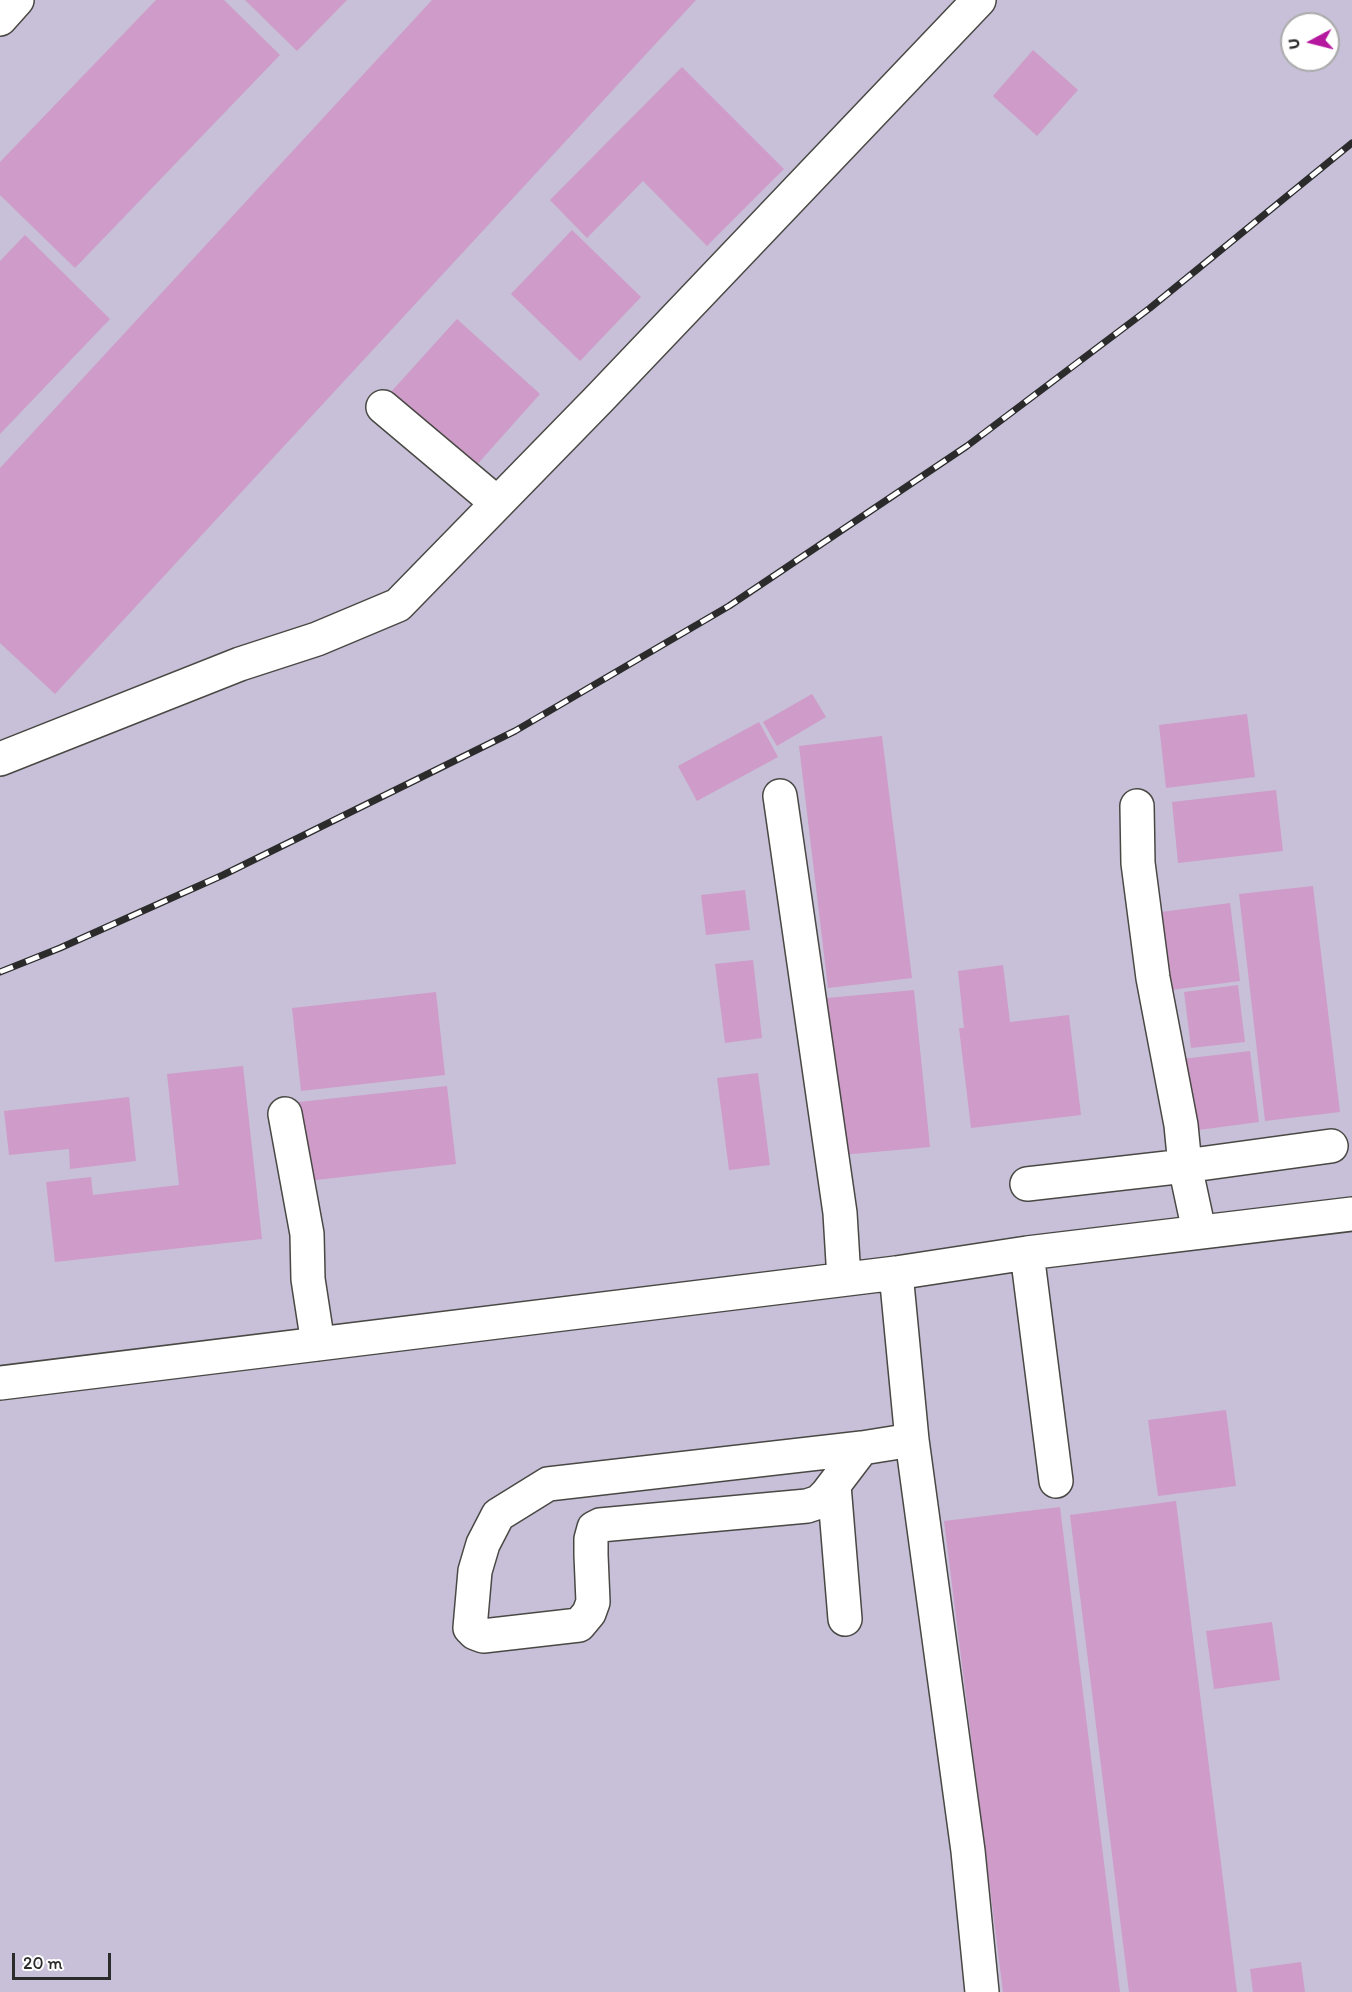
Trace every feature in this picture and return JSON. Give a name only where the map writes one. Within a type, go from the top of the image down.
[{"type":"lane","points":[[0,19],[17,0]]},
{"type":"lane","points":[[0,759],[240,664],[317,639],[398,605],[599,399],[979,0]]},
{"type":"lane","points":[[382,407],[497,503]]},
{"type":"lane","points":[[780,796],[840,1213],[844,1279]]},
{"type":"lane","points":[[1137,806],[1138,863],[1153,978],[1181,1125],[1185,1166],[1199,1231]]},
{"type":"lane","points":[[285,1114],[307,1234],[308,1279],[318,1344]]},
{"type":"lane","points":[[1027,1184],[1331,1146]]},
{"type":"lane","points":[[0,1383],[896,1273],[1027,1253],[1199,1231],[1352,1214]]},
{"type":"lane","points":[[1027,1253],[1056,1481]]},
{"type":"lane","points":[[896,1273],[912,1440],[968,1851],[982,1992]]},
{"type":"lane","points":[[862,1448],[819,1502],[807,1506],[600,1525],[594,1528],[591,1539],[593,1602],[589,1613],[579,1624],[483,1636],[475,1634],[470,1628],[475,1571],[483,1544],[498,1515],[548,1484],[862,1448],[912,1440]]},
{"type":"lane","points":[[834,1485],[845,1619]]},
{"type":"shaded area","points":[[0,0],[1352,0],[1352,1992],[0,1992]]},
{"type":"building","points":[[156,0],[224,0],[280,55],[75,268],[0,195],[0,162]]},
{"type":"building","points":[[245,0],[347,0],[297,51]]},
{"type":"building","points":[[432,0],[696,0],[55,694],[0,643],[0,468]]},
{"type":"building","points":[[1033,50],[1078,90],[1037,136],[993,96]]},
{"type":"building","points":[[682,67],[784,169],[707,246],[643,181],[587,238],[550,200]]},
{"type":"building","points":[[572,230],[641,297],[580,361],[511,294]]},
{"type":"building","points":[[25,235],[110,319],[0,434],[0,261]]},
{"type":"building","points":[[457,319],[540,394],[474,468],[390,393]]},
{"type":"building","points":[[812,694],[826,717],[777,746],[763,722]]},
{"type":"building","points":[[1247,714],[1255,777],[1166,788],[1159,725]]},
{"type":"building","points":[[759,722],[778,757],[697,801],[678,766]]},
{"type":"building","points":[[882,736],[912,978],[828,988],[799,746]]},
{"type":"building","points":[[1276,790],[1283,851],[1178,863],[1172,802]]},
{"type":"building","points":[[1313,886],[1340,1112],[1265,1121],[1239,894]]},
{"type":"building","points":[[745,890],[750,930],[706,935],[701,895]]},
{"type":"building","points":[[1230,903],[1240,981],[1171,990],[1161,912]]},
{"type":"building","points":[[753,960],[762,1038],[725,1043],[715,964]]},
{"type":"building","points":[[1003,965],[1010,1022],[1069,1015],[1081,1115],[971,1128],[959,1028],[964,1028],[958,971]]},
{"type":"building","points":[[1238,985],[1245,1042],[1191,1048],[1184,992]]},
{"type":"building","points":[[914,990],[930,1147],[842,1155],[827,998]]},
{"type":"building","points":[[436,992],[445,1075],[301,1091],[292,1008]]},
{"type":"building","points":[[1250,1051],[1259,1122],[1191,1131],[1182,1059]]},
{"type":"building","points":[[243,1066],[262,1239],[55,1262],[46,1182],[91,1177],[93,1195],[179,1185],[167,1074]]},
{"type":"building","points":[[758,1073],[770,1165],[729,1170],[717,1078]]},
{"type":"building","points":[[447,1086],[456,1164],[307,1181],[299,1102]]},
{"type":"building","points":[[129,1097],[136,1161],[70,1169],[69,1149],[9,1155],[4,1111]]},
{"type":"building","points":[[1226,1410],[1236,1486],[1158,1496],[1148,1420]]},
{"type":"building","points":[[1176,1501],[1237,1992],[1129,1992],[1070,1515]]},
{"type":"building","points":[[1060,1507],[1120,1992],[1003,1992],[944,1521]]},
{"type":"building","points":[[1272,1622],[1280,1680],[1214,1689],[1206,1631]]},
{"type":"building","points":[[1301,1962],[1305,1992],[1253,1992],[1250,1969]]},
{"type":"railway","points":[[0,972],[60,948],[223,875],[515,731],[729,606],[967,446],[1150,308],[1352,143]]}]
